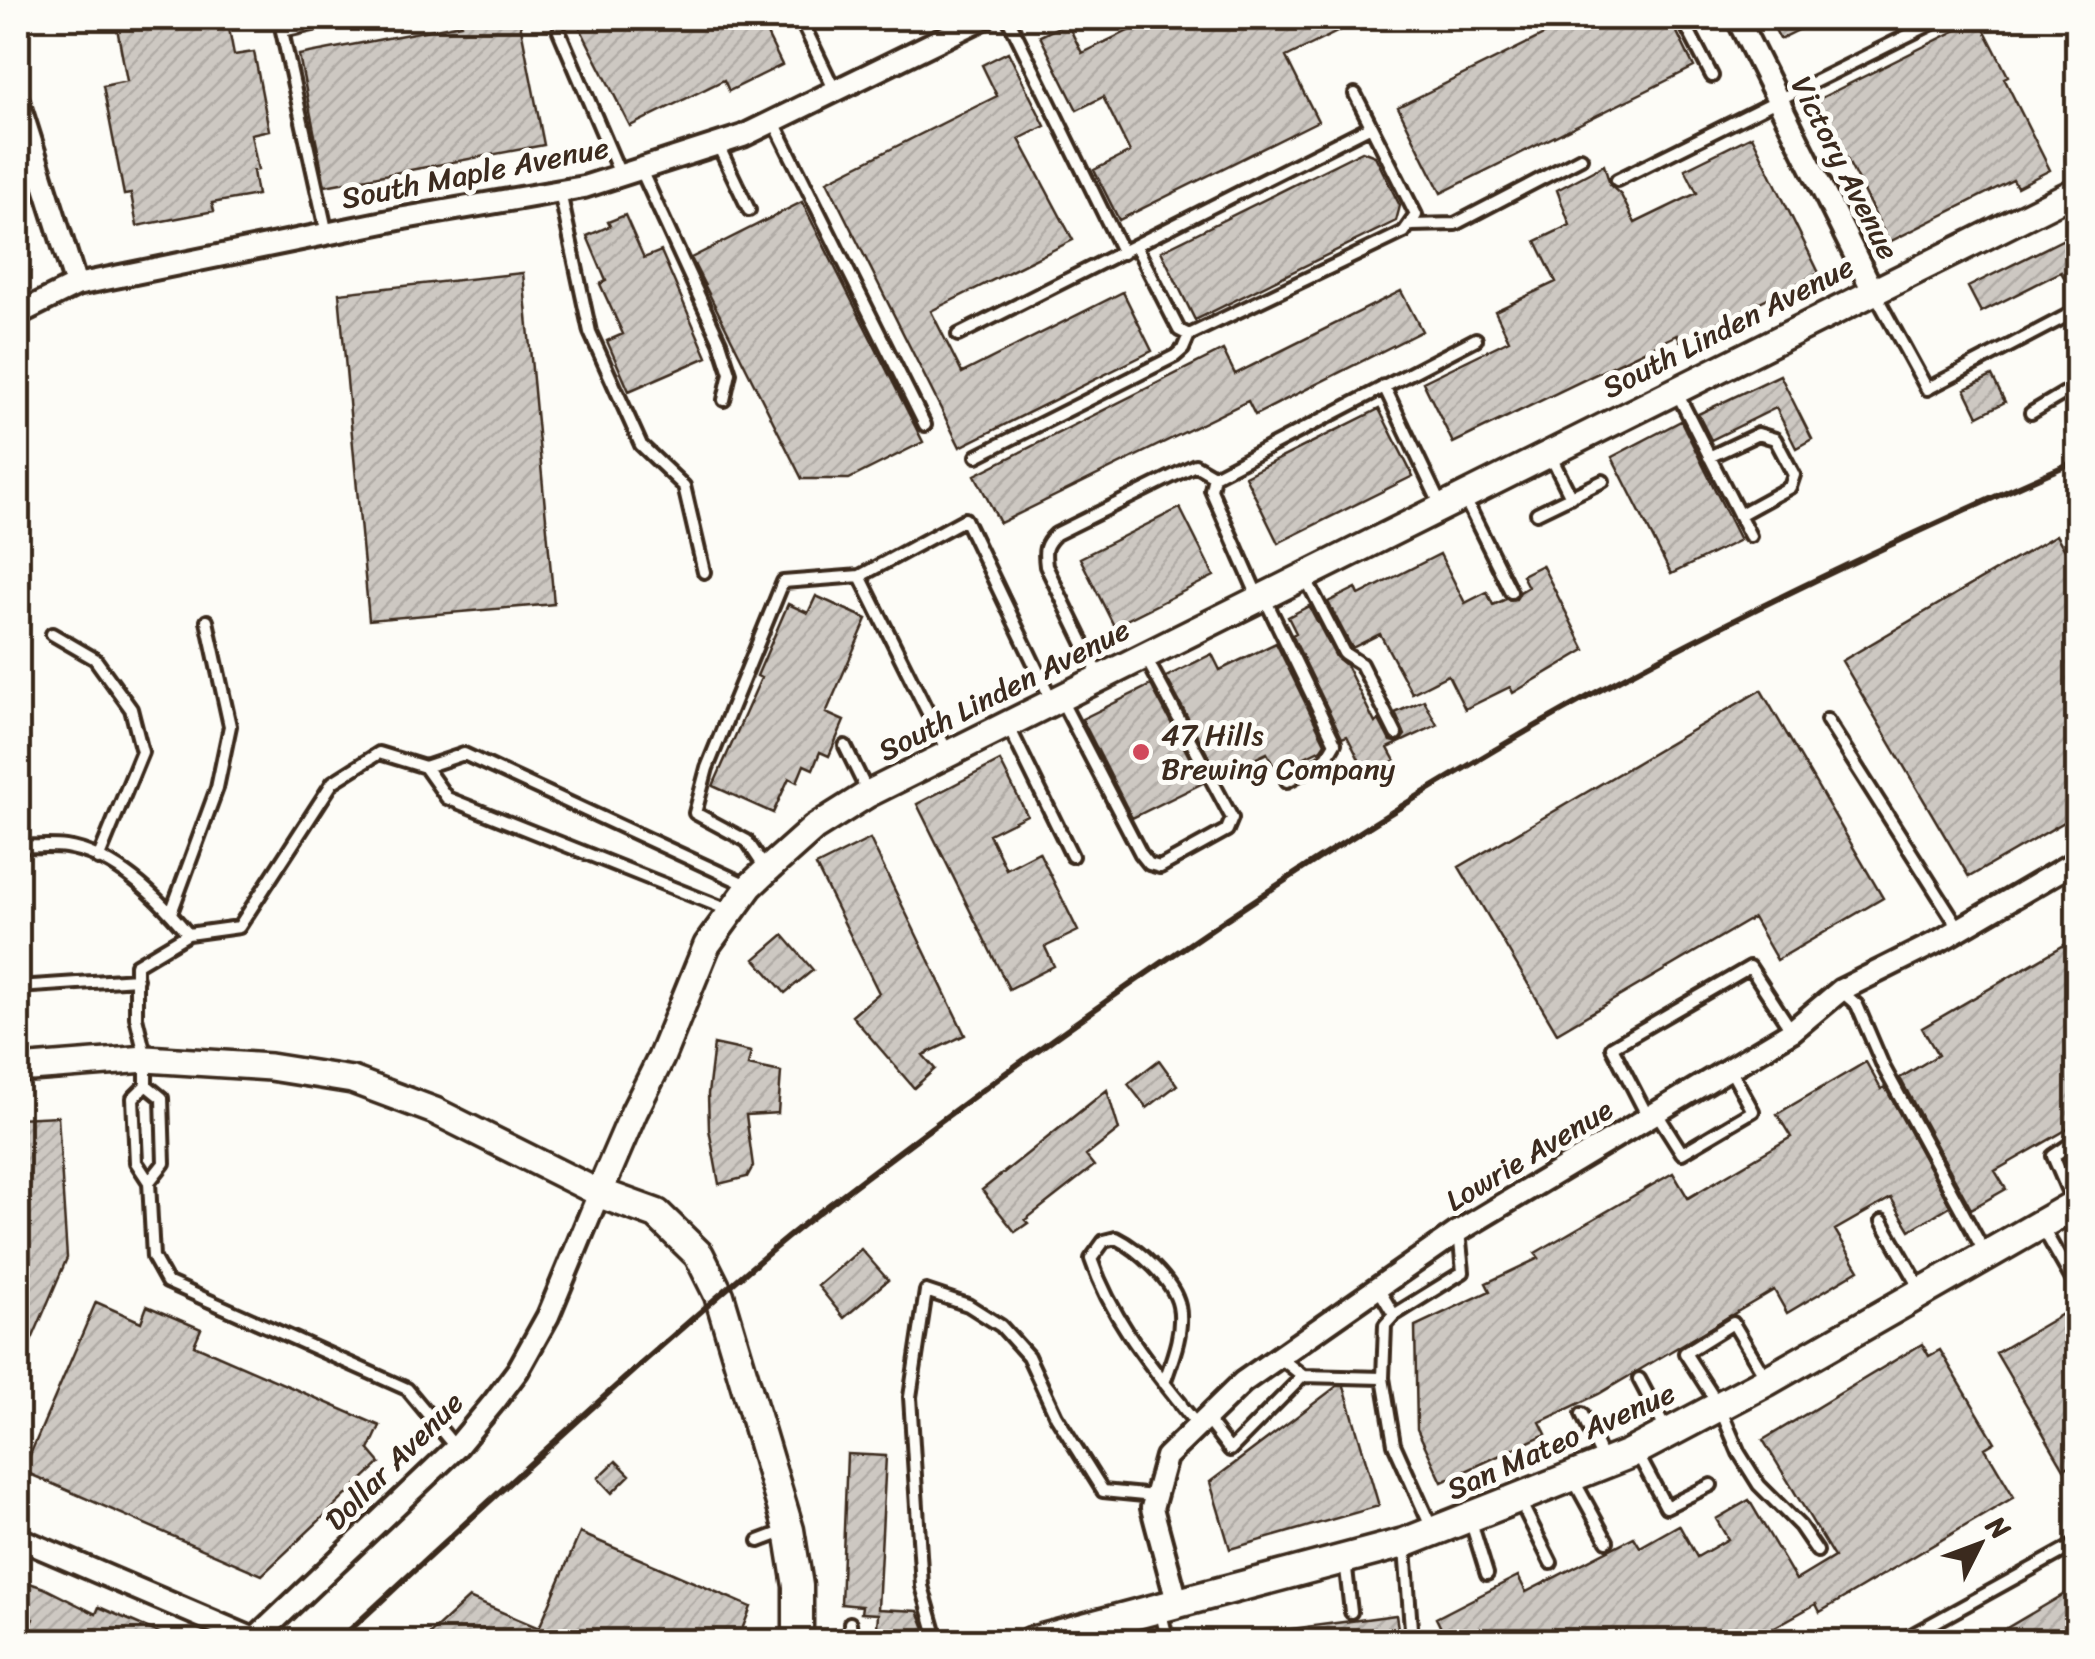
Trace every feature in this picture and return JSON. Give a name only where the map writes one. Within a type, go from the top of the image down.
[{"type":"main road","points":[[600,1194],[657,1214],[699,1256],[720,1295],[789,1530],[798,1586],[798,1642]]},
{"type":"main road","name":"San Mateo Avenue","points":[[1031,1642],[1404,1542],[1636,1450],[1767,1381],[2076,1204]]},
{"type":"street","name":"South Maple Avenue","points":[[18,314],[76,285],[560,191],[630,172],[774,122],[984,18]]},
{"type":"street","name":"Victory Avenue","points":[[1737,18],[1874,291]]},
{"type":"street","points":[[18,101],[76,285]]},
{"type":"street","name":"South Linden Avenue","points":[[600,1194],[708,945],[758,878],[814,828],[868,794],[2078,190]]},
{"type":"street","name":"Lowrie Avenue","points":[[1169,1607],[1152,1508],[1166,1458],[1243,1382],[1459,1232],[1792,1030],[1840,990],[1960,929],[2078,860]]},
{"type":"street","points":[[18,1069],[146,1072],[270,1067],[352,1080],[435,1111],[600,1194]]},
{"type":"street","name":"Dollar Avenue","points":[[253,1640],[456,1448],[518,1370],[548,1316],[600,1194]]},
{"type":"street","points":[[18,1538],[253,1640]]},
{"type":"lane","points":[[327,234],[282,31],[340,18]]},
{"type":"lane","points":[[800,18],[836,92]]},
{"type":"lane","points":[[1008,18],[1123,253]]},
{"type":"lane","points":[[1472,18],[1488,22],[1498,18]]},
{"type":"lane","points":[[1706,18],[1684,22],[1712,76]]},
{"type":"lane","points":[[1617,180],[1937,21]]},
{"type":"lane","points":[[560,31],[720,342],[730,373],[724,400]]},
{"type":"lane","points":[[977,456],[1175,356],[1189,335],[1412,225],[1416,215],[1355,94]]},
{"type":"lane","points":[[774,122],[925,425]]},
{"type":"lane","points":[[958,335],[1371,126]]},
{"type":"lane","points":[[718,144],[749,210]]},
{"type":"lane","points":[[1412,225],[1456,224],[1581,158]]},
{"type":"lane","points":[[560,191],[590,332],[641,446],[684,486],[704,572]]},
{"type":"lane","points":[[1136,246],[1180,330],[1189,335]]},
{"type":"lane","points":[[1874,291],[1927,389],[2078,310]]},
{"type":"lane","points":[[1214,476],[1476,339]]},
{"type":"lane","points":[[2031,413],[2078,385]]},
{"type":"lane","points":[[1384,386],[1511,592]]},
{"type":"lane","points":[[1675,390],[1750,536]]},
{"type":"lane","points":[[1710,457],[1758,434],[1775,438],[1794,475],[1790,488],[1740,516]]},
{"type":"lane","points":[[1549,453],[1570,497]]},
{"type":"lane","points":[[1100,678],[1046,566],[1044,551],[1048,541],[1195,465],[1214,476]]},
{"type":"lane","points":[[1214,476],[1211,490],[1335,743],[1325,760],[1287,781]]},
{"type":"lane","points":[[1537,513],[1603,481]]},
{"type":"lane","points":[[758,878],[747,841],[695,813],[707,768],[783,582],[860,576],[965,518],[1056,700],[1141,854],[1149,864],[1160,866],[1227,830],[1232,818],[1145,656]]},
{"type":"lane","points":[[860,576],[948,754]]},
{"type":"lane","points":[[1304,576],[1344,653],[1361,664],[1396,734]]},
{"type":"lane","points":[[171,913],[217,788],[230,726],[207,621]]},
{"type":"lane","points":[[52,634],[95,659],[131,708],[142,752],[98,859]]},
{"type":"lane","points":[[1827,720],[1960,929]]},
{"type":"lane","points":[[1008,724],[1072,856]]},
{"type":"lane","points":[[844,746],[868,794]]},
{"type":"lane","points":[[149,1182],[164,1162],[162,1098],[146,1072],[136,1018],[136,965],[188,934],[238,927],[334,782],[379,753],[425,767],[464,754],[758,878]]},
{"type":"lane","points":[[425,767],[447,798],[732,911]]},
{"type":"lane","points":[[18,846],[68,848],[114,866],[171,913],[188,934]]},
{"type":"lane","points":[[1730,1068],[1754,1111],[1682,1153],[1652,1115],[1612,1047],[1750,967],[1792,1030]]},
{"type":"lane","points":[[18,987],[136,979]]},
{"type":"lane","points":[[1840,990],[1857,1005],[1884,1068],[1986,1256]]},
{"type":"lane","points":[[146,1072],[133,1098],[136,1162],[149,1182],[153,1257],[167,1282],[407,1389],[456,1448]]},
{"type":"lane","points":[[2076,1204],[2053,1156],[2078,1140]]},
{"type":"lane","points":[[1882,1222],[1922,1292]]},
{"type":"lane","points":[[2040,1225],[2078,1290]]},
{"type":"lane","points":[[1434,1532],[1394,1444],[1384,1378],[1385,1324],[1394,1314],[1463,1272],[1459,1232]]},
{"type":"lane","points":[[1164,1383],[1177,1345],[1180,1304],[1153,1264],[1136,1248],[1116,1238],[1104,1241],[1091,1258],[1104,1295],[1164,1383],[1230,1450],[1302,1376]]},
{"type":"lane","points":[[1378,1288],[1394,1314]]},
{"type":"lane","points":[[920,1642],[939,1637],[922,1586],[910,1397],[926,1291],[968,1305],[1001,1326],[1028,1356],[1056,1416],[1102,1490],[1155,1496]]},
{"type":"lane","points":[[1767,1381],[1733,1324],[1685,1354],[1719,1406],[1739,1452],[1760,1484],[1800,1526],[1817,1552]]},
{"type":"lane","points":[[1279,1357],[1302,1376],[1384,1378]]},
{"type":"lane","points":[[1639,1379],[1668,1433]]},
{"type":"lane","points":[[1582,1414],[1604,1463]]},
{"type":"lane","points":[[1636,1450],[1666,1506],[1711,1486]]},
{"type":"lane","points":[[1572,1476],[1607,1541]]},
{"type":"lane","points":[[1518,1498],[1551,1563]]},
{"type":"lane","points":[[1470,1518],[1486,1574]]},
{"type":"lane","points":[[759,1541],[789,1530]]},
{"type":"lane","points":[[1404,1542],[1412,1642]]},
{"type":"lane","points":[[1900,1642],[2078,1543]]},
{"type":"lane","points":[[1345,1559],[1352,1612]]},
{"type":"lane","points":[[1168,1642],[1169,1607]]},
{"type":"lane","points":[[850,1623],[852,1642]]},
{"type":"building","points":[[170,18],[227,18],[234,55],[254,52],[269,130],[251,134],[258,170],[253,171],[257,195],[212,203],[214,211],[137,226],[131,194],[124,195],[103,86],[127,81],[117,28]]},
{"type":"building","points":[[460,18],[519,18],[544,145],[325,186],[299,55],[461,24]]},
{"type":"building","points":[[575,18],[759,18],[782,65],[729,91],[724,80],[630,126]]},
{"type":"building","points":[[1155,18],[1366,18],[1286,57],[1318,121],[1119,220],[1094,170],[1130,152],[1103,97],[1077,110],[1040,36],[1067,23],[1082,53]]},
{"type":"building","points":[[1578,18],[1670,18],[1694,67],[1441,193],[1398,107]]},
{"type":"building","points":[[1769,18],[1823,18],[1780,39]]},
{"type":"building","points":[[1979,19],[2050,170],[2017,187],[2013,180],[1889,242],[1817,100]]},
{"type":"building","points":[[1008,52],[1045,126],[1019,139],[1073,240],[931,311],[962,373],[1123,292],[1152,351],[960,447],[827,181],[997,96],[982,65]]},
{"type":"building","points":[[1752,136],[1819,273],[1680,341],[1677,335],[1453,443],[1423,382],[1509,340],[1495,311],[1556,282],[1536,241],[1570,225],[1557,190],[1604,165],[1610,185],[1621,195],[1635,223],[1697,193],[1685,169]]},
{"type":"building","points":[[1362,151],[1375,156],[1400,206],[1396,221],[1195,320],[1161,251]]},
{"type":"building","points":[[802,202],[923,442],[849,479],[802,479],[691,258]]},
{"type":"building","points":[[625,215],[644,258],[661,251],[707,357],[629,391],[607,341],[623,334],[600,284],[606,281],[587,236]]},
{"type":"building","points":[[2078,232],[2078,301],[2061,272],[1981,312],[1968,287]]},
{"type":"building","points":[[523,273],[554,604],[369,620],[339,293]]},
{"type":"building","points":[[1401,291],[1422,331],[1255,415],[1248,401],[1000,523],[975,475],[1223,350],[1235,374]]},
{"type":"building","points":[[1780,375],[1812,439],[1796,448],[1776,408],[1711,440],[1698,414]]},
{"type":"building","points":[[1992,376],[2005,402],[1978,416],[1965,389]]},
{"type":"building","points":[[1379,409],[1413,476],[1278,543],[1245,476]]},
{"type":"building","points":[[1681,421],[1740,540],[1671,574],[1612,457]]},
{"type":"building","points":[[1180,508],[1214,576],[1114,626],[1080,558]]},
{"type":"building","points":[[2056,535],[2078,572],[2078,814],[1969,877],[1842,661]]},
{"type":"building","points":[[1440,554],[1465,603],[1487,592],[1493,605],[1516,599],[1528,587],[1522,575],[1542,565],[1585,650],[1513,693],[1510,687],[1465,709],[1448,675],[1412,693],[1380,634],[1352,648],[1328,602],[1356,588],[1359,595]]},
{"type":"building","points":[[816,596],[867,619],[826,713],[844,721],[829,756],[820,752],[813,769],[804,765],[797,782],[789,778],[773,813],[713,786],[761,678],[757,676],[788,604],[808,613]]},
{"type":"building","points":[[1309,606],[1336,657],[1346,665],[1375,723],[1379,720],[1390,741],[1399,742],[1405,735],[1395,713],[1424,700],[1437,725],[1388,748],[1395,761],[1368,777],[1347,736],[1342,738],[1292,635],[1296,633],[1288,617]]},
{"type":"building","points":[[1276,643],[1325,743],[1321,749],[1276,771],[1267,753],[1219,776],[1166,677],[1212,654],[1220,670]]},
{"type":"building","name":"47 Hills Brewing Company","points":[[1151,685],[1203,783],[1132,818],[1082,719]]},
{"type":"building","points":[[1761,690],[1883,898],[1777,960],[1753,918],[1557,1033],[1459,867]]},
{"type":"building","points":[[1000,761],[1027,815],[989,834],[1006,869],[1039,852],[1078,931],[1045,947],[1054,966],[1009,989],[917,804]]},
{"type":"building","points":[[870,839],[965,1035],[923,1055],[935,1069],[914,1088],[852,1016],[879,993],[816,866]]},
{"type":"building","points":[[783,935],[813,970],[785,993],[755,959]]},
{"type":"building","points":[[2078,937],[2078,1123],[1995,1171],[2006,1189],[1971,1209],[1900,1078],[1938,1055],[1922,1028]]},
{"type":"building","points":[[714,1044],[751,1052],[748,1065],[781,1072],[778,1113],[746,1115],[753,1166],[747,1177],[719,1184],[709,1129],[708,1094]]},
{"type":"building","points":[[1159,1060],[1177,1085],[1147,1108],[1128,1084]]},
{"type":"building","points":[[1866,1062],[1881,1089],[1885,1087],[1950,1206],[1910,1230],[1891,1198],[1835,1230],[1859,1270],[1787,1313],[1774,1290],[1599,1394],[1540,1422],[1546,1434],[1442,1482],[1417,1429],[1415,1326],[1490,1291],[1486,1283],[1539,1258],[1535,1253],[1673,1173],[1688,1198],[1791,1137],[1777,1114]]},
{"type":"building","points":[[1107,1090],[1119,1130],[1086,1156],[1094,1166],[1015,1232],[982,1190]]},
{"type":"building","points":[[58,1116],[67,1258],[18,1372],[18,1118]]},
{"type":"building","points":[[861,1249],[888,1280],[844,1318],[818,1286]]},
{"type":"building","points":[[96,1302],[141,1322],[147,1306],[201,1329],[194,1345],[380,1426],[369,1450],[380,1463],[262,1575],[23,1471]]},
{"type":"building","points":[[2078,1305],[2078,1461],[2064,1469],[1996,1353]]},
{"type":"building","points":[[1922,1344],[1929,1356],[1940,1350],[1995,1442],[1985,1448],[2014,1497],[1820,1612],[1816,1604],[1748,1642],[1448,1642],[1436,1618],[1518,1576],[1526,1592],[1634,1537],[1640,1547],[1679,1525],[1697,1557],[1728,1539],[1716,1519],[1749,1500],[1796,1580],[1834,1557],[1763,1440]]},
{"type":"building","points":[[1337,1386],[1344,1386],[1379,1506],[1230,1549],[1210,1482]]},
{"type":"building","points":[[847,1454],[886,1456],[878,1609],[918,1611],[925,1628],[911,1642],[876,1642],[878,1614],[861,1613],[862,1606],[841,1604]]},
{"type":"building","points":[[616,1461],[630,1475],[612,1493],[598,1478]]},
{"type":"building","points":[[580,1533],[751,1607],[737,1642],[421,1642],[469,1598],[539,1628]]},
{"type":"building","points":[[18,1579],[96,1614],[99,1607],[180,1642],[23,1642],[33,1619],[18,1612]]},
{"type":"building","points":[[2078,1586],[2078,1642],[1983,1642]]},
{"type":"building","points":[[1396,1615],[1400,1642],[1277,1642],[1276,1631]]},
{"type":"railway","points":[[337,1642],[659,1348],[774,1249],[988,1086],[1165,960],[1347,840],[1600,690],[1802,587],[2078,460]]},
{"type":"place","name":"47 Hills Brewing Company","points":[[1141,752]]}]
